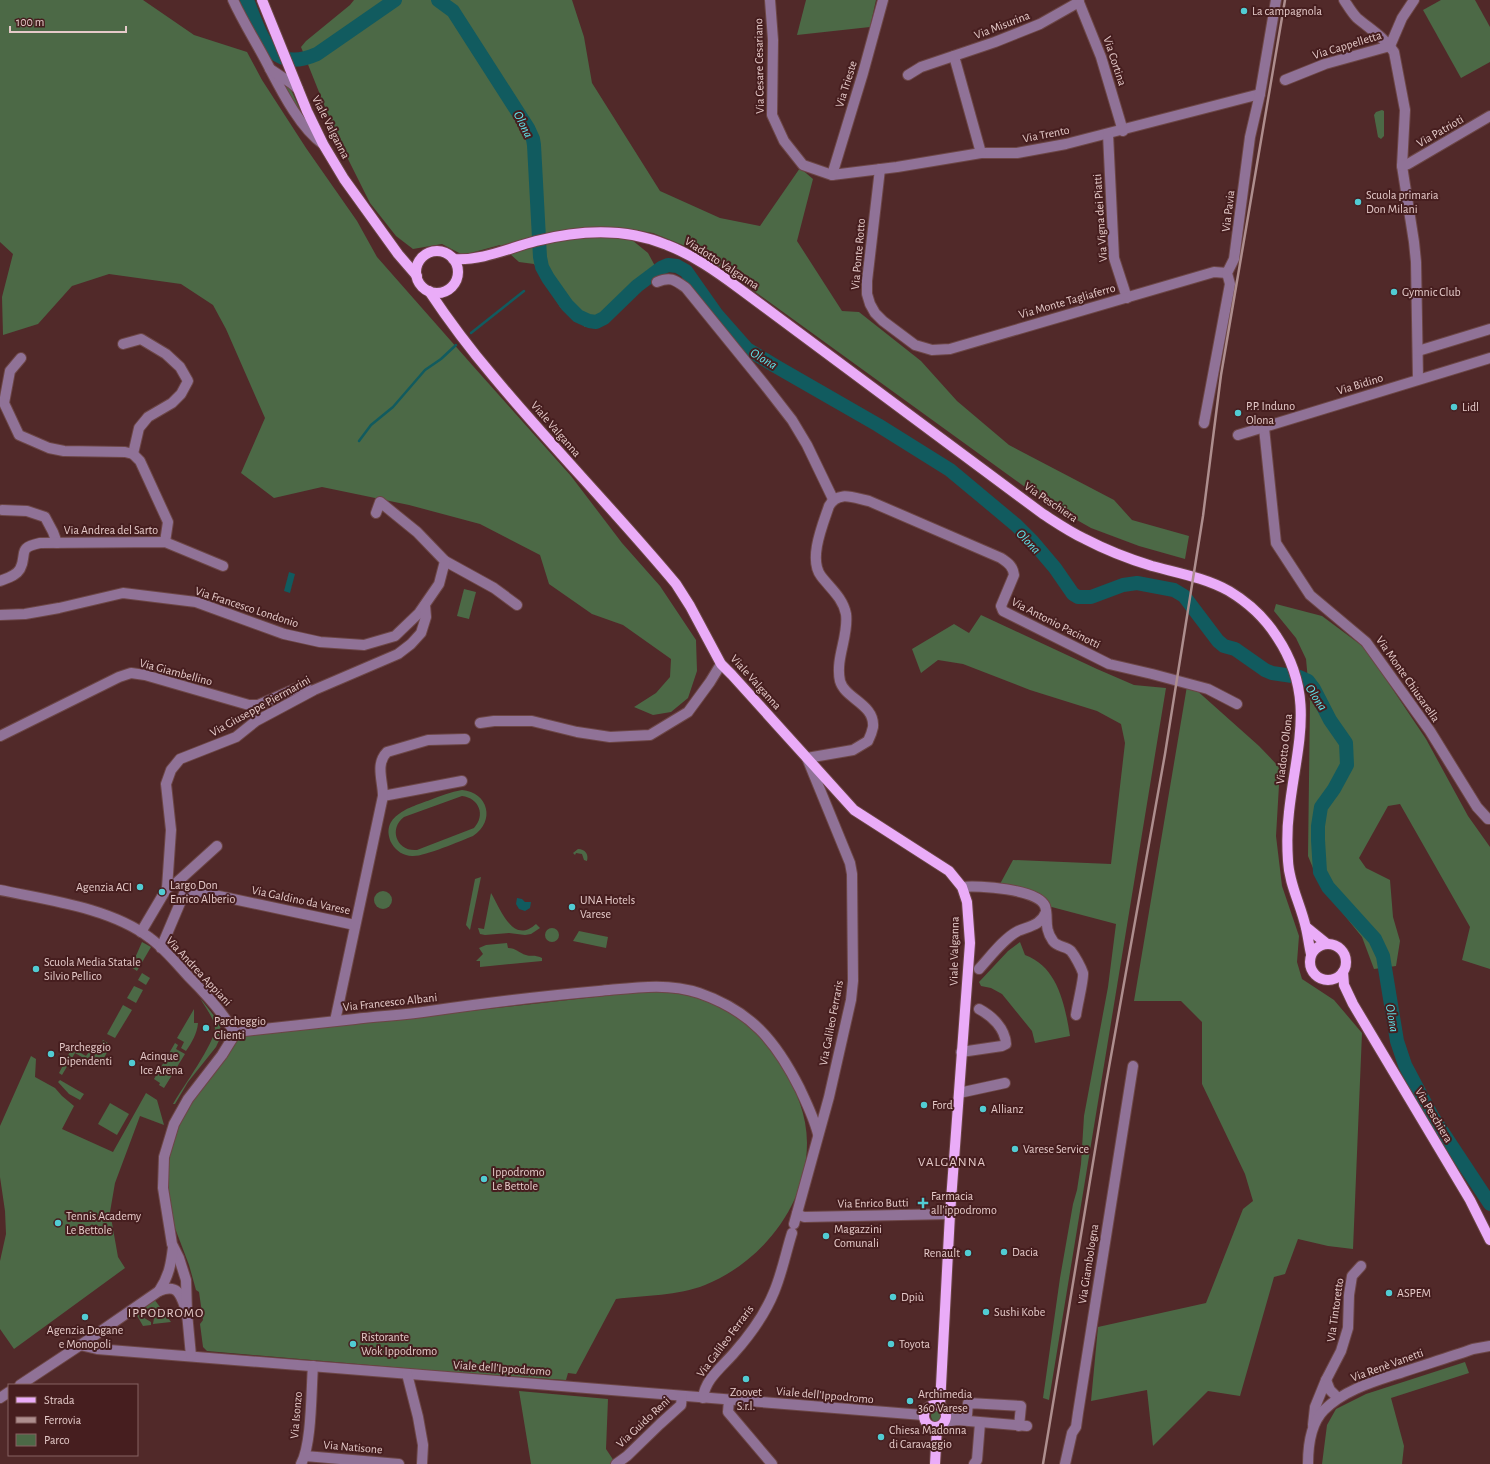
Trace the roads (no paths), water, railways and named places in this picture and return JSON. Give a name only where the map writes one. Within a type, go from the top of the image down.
[{"type":"main road","name":"Viale Valganna","points":[[262,0],[322,144],[344,179],[398,254],[417,276]]},
{"type":"main road","name":"Viadotto Valganna","points":[[478,258],[548,238],[575,233],[610,232],[645,237],[668,245],[700,262],[740,288],[802,335]]},
{"type":"main road","points":[[438,251],[446,253],[453,259],[457,266],[458,273],[456,282],[446,291],[438,293],[429,291],[420,284],[417,276],[417,266],[422,258],[429,253],[438,251]]},
{"type":"main road","points":[[398,254],[407,257],[422,258]]},
{"type":"main road","points":[[453,259],[478,258]]},
{"type":"main road","points":[[458,273],[478,258]]},
{"type":"main road","name":"Viale Valganna","points":[[429,291],[459,334],[532,422],[676,584],[690,606],[721,664],[732,674],[854,810],[949,871],[962,887],[967,902],[970,943],[950,1214],[942,1408]]},
{"type":"main road","points":[[444,314],[444,298],[446,291]]},
{"type":"main road","name":"Via Peschiera","points":[[802,335],[1043,514],[1084,539],[1120,554],[1211,583],[1240,598],[1269,625],[1282,644],[1291,664]]},
{"type":"main road","name":"Viadotto Olona","points":[[1288,814],[1302,714],[1300,693],[1291,664]]},
{"type":"main road","name":"Via Peschiera","points":[[1288,814],[1288,862],[1297,903],[1306,927],[1311,954],[1310,960],[1312,971],[1321,979],[1339,989],[1353,1004]]},
{"type":"main road","name":"Via Peschiera","points":[[1306,927],[1327,944],[1341,949],[1345,956],[1345,966],[1343,972],[1344,985],[1353,1004],[1470,1200],[1490,1240]]},
{"type":"main road","points":[[1311,954],[1318,947],[1327,944]]},
{"type":"main road","points":[[1321,979],[1333,979],[1343,972]]},
{"type":"main road","points":[[935,1464],[941,1425],[946,1414],[942,1408],[935,1404],[927,1407],[923,1415],[927,1424],[932,1427],[941,1425]]},
{"type":"street","points":[[233,0],[245,26],[270,69],[275,81],[306,130],[322,144]]},
{"type":"street","name":"Via Cesare Cesariano","points":[[770,0],[773,40],[772,115],[784,141],[803,165],[832,175]]},
{"type":"street","name":"Via Trieste","points":[[832,175],[863,73],[883,0]]},
{"type":"street","name":"Via Pavia","points":[[1204,423],[1230,284],[1227,273],[1234,259],[1250,137],[1260,94],[1276,0]]},
{"type":"street","points":[[1344,0],[1356,16],[1378,33],[1394,52],[1405,110],[1402,166],[1416,262],[1418,379]]},
{"type":"street","name":"Via Cappelletta","points":[[1286,80],[1325,64],[1390,46],[1402,18],[1414,0]]},
{"type":"street","name":"Via Misurina","points":[[908,75],[921,67],[992,43],[1040,24],[1080,3]]},
{"type":"street","name":"Via Cortina","points":[[1080,3],[1101,57],[1123,131]]},
{"type":"street","points":[[954,56],[981,153]]},
{"type":"street","points":[[270,69],[298,89]]},
{"type":"street","name":"Via Trento","points":[[832,175],[981,153],[1017,153],[1066,144],[1123,131],[1260,94]]},
{"type":"street","name":"Via Patrioti","points":[[1402,166],[1408,164],[1490,116]]},
{"type":"street","name":"Via Vigna dei Piatti","points":[[1108,134],[1114,258],[1126,298]]},
{"type":"street","name":"Via Ponte Rotto","points":[[880,169],[868,272],[867,294],[872,309],[878,317],[915,344]]},
{"type":"street","name":"Via Monte Tagliaferro","points":[[915,344],[932,350],[950,349],[1214,272],[1227,273]]},
{"type":"street","points":[[658,282],[665,278],[670,279],[686,288],[764,384],[792,420],[807,445],[833,499],[829,506],[816,552],[816,564],[820,575],[836,593],[843,604],[846,615],[846,628],[840,660],[840,682],[848,692],[864,706],[870,714],[873,726],[868,741],[853,750],[807,758]]},
{"type":"street","points":[[1418,351],[1490,329]]},
{"type":"street","points":[[21,358],[10,371],[4,403],[19,435],[49,448],[64,451],[125,452],[133,454],[139,428],[148,417],[172,403],[181,394],[188,381],[180,366],[166,354],[141,339],[123,344]]},
{"type":"street","name":"Via Bidino","points":[[1238,435],[1490,358]]},
{"type":"street","name":"Via Monte Chiusarella","points":[[1264,428],[1276,542],[1310,595],[1366,642],[1430,731],[1477,807],[1488,819],[1490,819]]},
{"type":"street","name":"Via Andrea del Sarto","points":[[133,454],[140,461],[168,522],[165,542]]},
{"type":"street","name":"Via Antonio Pacinotti","points":[[833,499],[850,496],[869,501],[1001,558],[1014,570],[1014,575],[1001,603],[1001,609],[1003,611],[1109,664],[1208,689],[1237,704]]},
{"type":"street","points":[[376,513],[380,502],[416,532],[445,561],[494,588],[517,605]]},
{"type":"street","name":"Via Andrea del Sarto","points":[[2,510],[27,511],[45,517],[57,543]]},
{"type":"street","name":"Via Andrea del Sarto","points":[[0,581],[10,577],[20,569],[23,553],[30,546],[40,543],[165,542],[223,566]]},
{"type":"street","name":"Via Francesco Londonio","points":[[0,615],[25,614],[59,608],[123,593],[196,602],[284,634],[320,642],[364,645],[395,636],[420,613],[439,584],[445,561]]},
{"type":"street","name":"Via Giuseppe Piermarini","points":[[141,932],[167,888],[171,830],[166,784],[171,770],[180,759],[209,749],[236,737],[256,721],[314,690],[398,654],[411,644],[421,633],[426,617],[425,605]]},
{"type":"street","points":[[480,723],[494,721],[532,721],[577,732],[610,737],[650,735],[688,712],[721,664]]},
{"type":"street","name":"Via Giambellino","points":[[0,736],[119,677],[131,673],[249,705],[258,705],[306,684]]},
{"type":"street","name":"Via Galdino da Varese","points":[[336,1021],[383,796],[380,765],[382,757],[387,752],[428,740],[465,739]]},
{"type":"street","name":"Via Galileo Ferraris","points":[[703,1398],[704,1392],[714,1373],[734,1354],[756,1325],[774,1292],[826,1109],[839,1055],[853,981],[853,904],[850,863],[807,758]]},
{"type":"street","points":[[383,796],[462,781]]},
{"type":"street","name":"Via Giuseppe Piermarini","points":[[167,888],[175,884],[218,846]]},
{"type":"street","points":[[962,887],[976,885],[1020,893],[1041,900],[1045,905],[1047,929],[1052,940],[1055,944],[1071,951],[1082,972],[1076,1015]]},
{"type":"street","name":"Via Galdino da Varese","points":[[162,948],[186,889],[355,925]]},
{"type":"street","name":"Via Andrea Appiani","points":[[0,890],[86,908],[141,932],[162,948],[214,1005],[231,1026],[235,1034]]},
{"type":"street","points":[[979,969],[1009,938],[1017,932],[1040,922],[1044,918],[1046,912]]},
{"type":"street","name":"Via Francesco Albani","points":[[235,1034],[245,1031],[639,987],[680,989],[698,993],[733,1008],[762,1030],[787,1064],[816,1123],[819,1136]]},
{"type":"street","points":[[961,1052],[1002,1046],[1006,1044],[1003,1034],[996,1022],[979,1010]]},
{"type":"street","points":[[159,1291],[167,1279],[173,1247],[163,1188],[164,1157],[174,1124],[188,1098],[222,1055],[235,1034]]},
{"type":"street","name":"Via Giambologna","points":[[1065,1464],[1072,1433],[1076,1427],[1133,1066]]},
{"type":"street","points":[[958,1093],[1005,1083]]},
{"type":"street","points":[[809,1108],[814,1113],[819,1114],[826,1109]]},
{"type":"street","name":"Via Enrico Butti","points":[[794,1224],[804,1217],[950,1214]]},
{"type":"street","points":[[173,1247],[179,1258],[186,1280],[191,1356]]},
{"type":"street","name":"VIa Tintoretto","points":[[1326,1380],[1342,1351],[1348,1328],[1349,1295],[1352,1276],[1361,1266]]},
{"type":"street","points":[[22,1384],[159,1291],[172,1288],[177,1291],[181,1296],[187,1313]]},
{"type":"street","name":"Via Renè Vanetti","points":[[1473,1349],[1490,1339]]},
{"type":"street","name":"Viale dell'Ippodromo","points":[[80,1345],[97,1349],[923,1415]]},
{"type":"street","name":"Via Renè Vanetti","points":[[1308,1464],[1308,1451],[1313,1429],[1323,1410],[1338,1398],[1360,1386],[1473,1349],[1490,1346]]},
{"type":"street","name":"Via Isonzo","points":[[303,1460],[308,1432],[313,1366]]},
{"type":"street","points":[[407,1374],[418,1417],[423,1446],[422,1464]]},
{"type":"street","points":[[1326,1380],[1330,1390],[1338,1398]]},
{"type":"street","points":[[1313,1429],[1315,1407],[1326,1380]]},
{"type":"street","name":"Via Guido Reni","points":[[616,1464],[627,1456],[681,1405],[682,1396]]},
{"type":"street","points":[[729,1400],[728,1412],[772,1464]]},
{"type":"street","points":[[942,1408],[950,1413],[980,1423],[1023,1426],[1025,1407],[968,1403],[966,1418]]},
{"type":"street","points":[[941,1425],[950,1420],[966,1418]]},
{"type":"street","points":[[974,1464],[978,1460],[980,1423]]},
{"type":"street","name":"Via Natisone","points":[[303,1460],[399,1464]]},
{"type":"water","points":[[289,572],[295,574],[290,593],[284,591]]},
{"type":"water","points":[[517,898],[522,899],[525,902],[531,902],[530,908],[525,911],[519,909],[516,904]]},
{"type":"waterway","name":"Olona","points":[[247,0],[257,26],[269,48],[277,55],[288,59],[301,59],[317,54],[395,0]]},
{"type":"waterway","name":"Olona","points":[[438,0],[453,11],[528,128],[533,139],[540,257],[542,267],[567,305],[578,316],[589,321],[596,322],[604,318],[637,286],[661,268],[668,265],[677,266],[686,271],[717,315],[747,349],[878,425],[950,470],[1016,525],[1033,542],[1055,568],[1073,594],[1078,597],[1091,597],[1123,585],[1137,583],[1174,590],[1184,596],[1218,641],[1224,646],[1235,649],[1265,670],[1272,673],[1299,677],[1308,681],[1314,689],[1330,720],[1346,743],[1347,765],[1334,789],[1321,807],[1318,826],[1320,872],[1328,887],[1375,939],[1383,956],[1397,1041],[1405,1065],[1432,1116],[1490,1204]]},
{"type":"waterway","points":[[471,333],[524,291]]},
{"type":"waterway","points":[[359,441],[371,425],[393,407],[425,370],[441,359],[456,345]]},
{"type":"railway","points":[[1043,1464],[1106,1084],[1165,754],[1203,516],[1221,375],[1285,0]]},
{"type":"place","name":"La campagnola","points":[[1244,11]]},
{"type":"place","name":"Scuola primaria Don Milani","points":[[1358,202]]},
{"type":"place","name":"Gymnic Club","points":[[1394,292]]},
{"type":"place","name":"Lidl","points":[[1454,407]]},
{"type":"place","name":"P.P. Induno Olona","points":[[1238,413]]},
{"type":"place","name":"Agenzia ACI","points":[[140,887]]},
{"type":"place","name":"Largo Don Enrico Alberio","points":[[162,892]]},
{"type":"place","name":"UNA Hotels Varese","points":[[572,907]]},
{"type":"place","name":"Scuola Media Statale Silvio Pellico","points":[[36,969]]},
{"type":"place","name":"Parcheggio Clienti","points":[[206,1028]]},
{"type":"place","name":"Parcheggio Dipendenti","points":[[51,1054]]},
{"type":"place","name":"Acinque Ice Arena","points":[[132,1063]]},
{"type":"place","name":"Ford","points":[[924,1105]]},
{"type":"place","name":"Allianz","points":[[983,1109]]},
{"type":"place","name":"Varese Service","points":[[1015,1149]]},
{"type":"place","name":"Ippodromo Le Bettole","points":[[484,1179]]},
{"type":"place","name":"Farmacia all'ippodromo","points":[[923,1203]]},
{"type":"place","name":"Tennis Academy Le Bettole","points":[[58,1223]]},
{"type":"place","name":"Magazzini Comunali","points":[[826,1236]]},
{"type":"place","name":"Dacia","points":[[1004,1252]]},
{"type":"place","name":"Renault","points":[[968,1253]]},
{"type":"place","name":"ASPEM","points":[[1389,1293]]},
{"type":"place","name":"Dpiù","points":[[893,1297]]},
{"type":"place","name":"Sushi Kobe","points":[[986,1312]]},
{"type":"place","name":"Agenzia Dogane e Monopoli","points":[[85,1317]]},
{"type":"place","name":"Ristorante Wok Ippodromo","points":[[353,1344]]},
{"type":"place","name":"Toyota","points":[[891,1344]]},
{"type":"place","name":"Zoovet S.r.l.","points":[[746,1379]]},
{"type":"place","name":"Archimedia 360 Varese","points":[[910,1401]]},
{"type":"place","name":"Chiesa Madonna di Caravaggio","points":[[881,1437]]},
{"type":"district","name":"VALGANNA","points":[[952,1161]]},
{"type":"district","name":"IPPODROMO","points":[[166,1312]]}]
